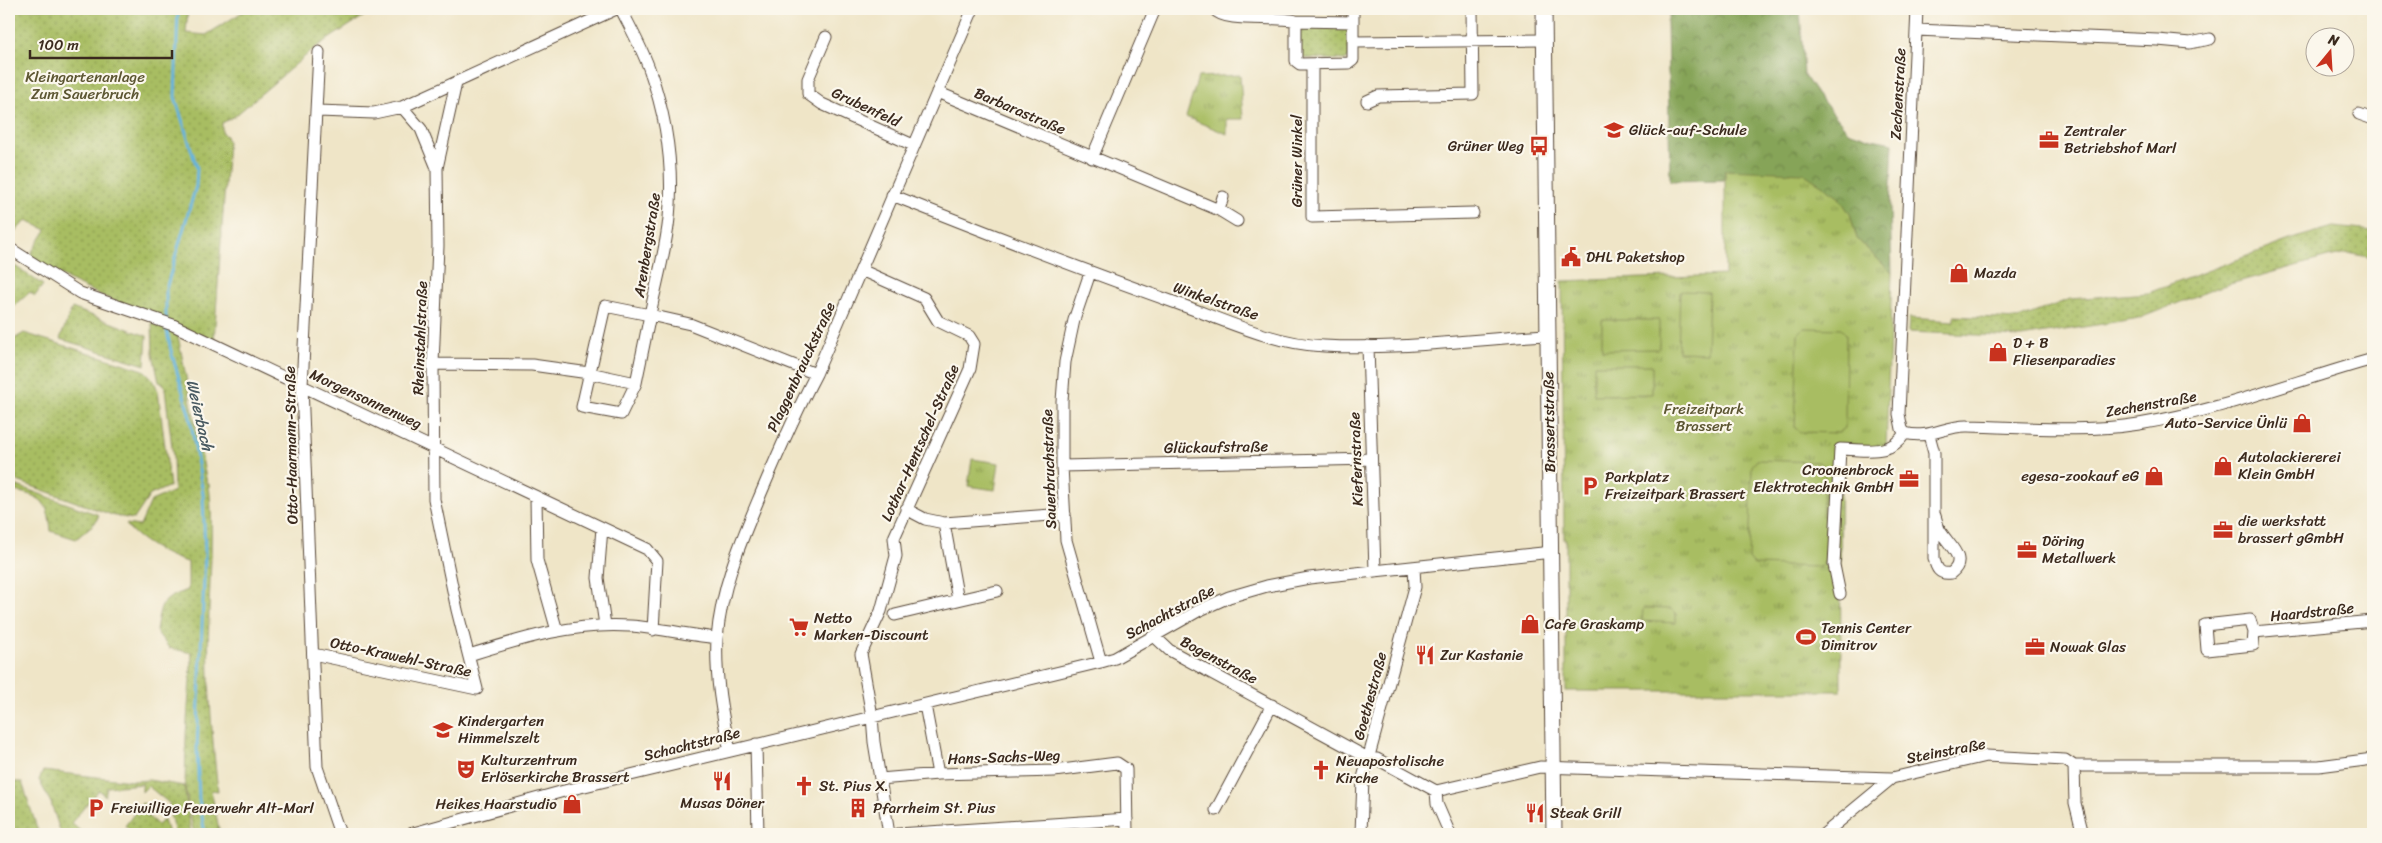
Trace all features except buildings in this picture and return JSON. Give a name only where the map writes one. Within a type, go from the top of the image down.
[{"type":"main road","name":"Brassertstraße","points":[[1544,9],[1554,834]]},
{"type":"street","points":[[318,111],[374,113],[402,107],[616,9]]},
{"type":"street","name":"Arenbergstraße","points":[[621,9],[650,70],[665,123],[670,154],[669,220],[650,315],[636,383],[621,414],[582,407],[605,306],[650,315],[690,324],[816,374]]},
{"type":"street","name":"Plaggenbrauckstraße","points":[[730,751],[718,692],[717,638],[725,588],[740,544],[795,413],[816,374],[973,9]]},
{"type":"street","points":[[1092,158],[1155,9]]},
{"type":"street","points":[[1214,9],[1217,13],[1228,18],[1282,17],[1296,21],[1353,22]]},
{"type":"street","points":[[1296,21],[1296,61],[1300,64],[1349,63],[1353,60],[1353,9]]},
{"type":"street","points":[[1368,102],[1378,96],[1473,94],[1472,9]]},
{"type":"street","name":"Zechenstraße","points":[[1917,9],[1899,414],[1902,430],[1905,433],[1929,435],[1957,426],[2069,430],[2138,424],[2202,411],[2373,359]]},
{"type":"street","name":"Zechenstraße","points":[[1916,30],[2190,43],[2210,39]]},
{"type":"street","name":"Grubenfeld","points":[[826,37],[808,79],[808,94],[822,104],[913,146]]},
{"type":"street","points":[[1353,42],[1544,40]]},
{"type":"street","name":"Otto-Haarmann-Straße","points":[[319,52],[318,111],[302,386],[317,767],[340,834]]},
{"type":"street","name":"Grüner Winkel","points":[[1312,64],[1312,217],[1473,214]]},
{"type":"street","name":"Rheinstahlstraße","points":[[456,82],[437,168],[438,246],[432,364],[432,447],[434,499],[439,531],[469,655]]},
{"type":"street","name":"Barbarastraße","points":[[937,92],[1219,210],[1237,221]]},
{"type":"street","name":"Rheinstahlstraße","points":[[402,107],[421,129],[437,168]]},
{"type":"street","points":[[2359,114],[2373,119]]},
{"type":"street","name":"Winkelstraße","points":[[892,195],[1090,273],[1242,327],[1285,340],[1323,346],[1368,346],[1548,335]]},
{"type":"street","points":[[1219,210],[1223,197]]},
{"type":"street","name":"Morgensonnenweg","points":[[9,248],[80,293],[173,325],[647,548],[658,561],[653,630]]},
{"type":"street","name":"Lothar-Hentschel-Straße","points":[[861,270],[927,301],[938,321],[969,336],[974,344],[970,369],[894,538],[896,556],[881,611],[861,654],[889,834]]},
{"type":"street","name":"Sauerbruchstraße","points":[[1090,273],[1074,320],[1065,362],[1062,401],[1062,466],[1066,540],[1101,662]]},
{"type":"street","name":"Kiefernstraße","points":[[1368,346],[1375,571]]},
{"type":"street","points":[[432,364],[532,365],[589,372],[636,383]]},
{"type":"street","points":[[1840,594],[1834,564],[1840,449],[1886,450],[1899,443],[1905,433]]},
{"type":"street","points":[[1929,435],[1934,453],[1934,513],[1934,558],[1936,568],[1940,572],[1951,573],[1958,566],[1958,559],[1956,552],[1939,528],[1934,513]]},
{"type":"street","name":"Glückaufstraße","points":[[1062,466],[1371,459]]},
{"type":"street","points":[[536,497],[537,560],[557,631]]},
{"type":"street","points":[[906,509],[925,519],[944,523],[1064,514]]},
{"type":"street","points":[[944,523],[958,600]]},
{"type":"street","points":[[602,528],[598,578],[605,625]]},
{"type":"street","name":"Schachtstraße","points":[[410,834],[564,791],[1115,658],[1198,611],[1229,598],[1267,586],[1309,578],[1552,552]]},
{"type":"street","name":"Goethestraße","points":[[1361,834],[1362,786],[1414,587],[1414,567]]},
{"type":"street","points":[[895,615],[997,591]]},
{"type":"street","name":"Haardstraße","points":[[2250,620],[2254,632],[2253,646],[2207,650],[2205,625],[2250,620]]},
{"type":"street","name":"Haardstraße","points":[[2254,632],[2373,624]]},
{"type":"street","name":"Otto-Krawehl-Straße","points":[[313,654],[477,689],[469,655],[537,634],[605,625],[632,626],[717,638]]},
{"type":"street","name":"Bogenstraße","points":[[1154,636],[1169,650],[1368,758],[1377,760],[1436,791]]},
{"type":"street","points":[[925,705],[938,774]]},
{"type":"street","points":[[1216,810],[1272,705]]},
{"type":"street","points":[[756,744],[758,834]]},
{"type":"street","name":"Steinstraße","points":[[1553,768],[1892,778],[1986,756],[2065,760],[2074,766],[2319,766],[2373,759]]},
{"type":"street","name":"Hans-Sachs-Weg","points":[[880,778],[938,774],[1054,772],[1112,762],[1121,765],[1126,770],[1127,819]]},
{"type":"street","points":[[2074,766],[2075,803],[2083,834]]},
{"type":"street","points":[[1450,834],[1437,804],[1436,791],[1540,767],[1553,768]]},
{"type":"street","points":[[1824,834],[1892,778]]},
{"type":"street","points":[[898,834],[1127,819],[1127,834]]},
{"type":"green space","name":"Kleingartenanlage Zum Sauerbruch","points":[[9,9],[188,9],[186,33],[206,35],[247,9],[375,9],[316,47],[235,116],[222,123],[222,133],[226,136],[228,142],[214,341],[72,282],[29,256],[46,230],[27,220],[9,237]]},
{"type":"green space","points":[[1671,9],[1800,9],[1804,75],[1817,94],[1848,131],[1872,139],[1893,143],[1890,205],[1892,273],[1857,239],[1850,214],[1725,170],[1724,180],[1670,181],[1667,22]]},
{"type":"green space","points":[[1302,24],[1346,25],[1350,29],[1349,57],[1346,60],[1299,58],[1298,27]]},
{"type":"green space","points":[[1240,75],[1243,119],[1227,119],[1227,134],[1186,117],[1198,77]]},
{"type":"green space","name":"Freizeitpark Brassert","points":[[1725,170],[1803,173],[1837,195],[1850,214],[1857,239],[1892,273],[1886,450],[1840,449],[1841,691],[1566,691],[1562,281],[1725,275]]},
{"type":"green space","points":[[2333,227],[2373,231],[2373,258],[2348,253],[2328,257],[2219,287],[2140,318],[2021,337],[1908,332],[1909,318],[1954,321],[1954,316],[2018,319],[2070,299],[2148,293],[2295,238]]},
{"type":"green space","points":[[9,262],[43,285],[35,296],[30,292],[9,311]]},
{"type":"green space","points":[[1680,291],[1709,292],[1707,353],[1678,352]]},
{"type":"green space","points":[[72,308],[147,336],[145,365],[60,339]]},
{"type":"green space","points":[[1602,320],[1659,320],[1659,349],[1602,350]]},
{"type":"green space","points":[[152,323],[177,331],[207,483],[209,484],[211,532],[209,679],[218,791],[211,790],[220,834],[194,834],[185,787],[186,734],[192,653],[169,648],[156,631],[163,604],[172,596],[188,590],[188,562],[172,557],[145,542],[126,524],[140,526],[151,501],[174,491],[173,456],[165,389],[164,384],[159,382],[153,354]]},
{"type":"green space","points":[[1804,328],[1841,329],[1846,334],[1845,428],[1838,433],[1800,432],[1795,428],[1798,334]]},
{"type":"green space","points":[[24,333],[144,370],[153,379],[158,391],[170,486],[150,495],[134,519],[115,516],[9,478],[9,342]]},
{"type":"green space","points":[[1594,365],[1652,365],[1652,394],[1594,395]]},
{"type":"green space","points":[[972,459],[999,463],[995,490],[968,486]]},
{"type":"green space","points":[[1757,460],[1818,462],[1825,467],[1822,516],[1826,520],[1825,561],[1820,567],[1754,565],[1749,559],[1752,466]]},
{"type":"green space","points":[[9,483],[99,515],[95,523],[76,539],[51,531],[45,505],[28,494],[9,490]]},
{"type":"green space","points":[[1643,608],[1671,609],[1676,614],[1676,623],[1642,621]]},
{"type":"green space","points":[[43,771],[133,781],[149,780],[184,786],[191,834],[175,834],[170,814],[166,810],[170,804],[148,786],[142,792],[142,784],[107,787],[105,796],[99,790],[71,823],[84,834],[61,834],[51,803],[39,780]]},
{"type":"green space","points":[[9,782],[22,782],[39,834],[16,834],[9,829]]},
{"type":"green space","points":[[142,803],[147,805],[142,811],[158,825],[164,819],[168,834],[135,834],[125,826]]},
{"type":"waterway","name":"Weierbach","points":[[166,320],[166,289],[196,186],[197,168],[175,97],[178,9]]},
{"type":"waterway","name":"Weierbach","points":[[166,326],[171,351],[190,417],[203,494],[205,554],[197,748],[199,800],[205,834]]},
{"type":"place","name":"Glück-auf-Schule","points":[[1614,130]]},
{"type":"place","name":"Zentraler Betriebshof Marl","points":[[2049,140]]},
{"type":"place","name":"Grüner Weg","points":[[1539,146]]},
{"type":"place","name":"DHL Paketshop","points":[[1571,257]]},
{"type":"place","name":"Mazda","points":[[1959,273]]},
{"type":"place","name":"D + B Fliesenparadies","points":[[1998,352]]},
{"type":"place","name":"Auto-Service Ünlü","points":[[2302,423]]},
{"type":"place","name":"Autolackiererei Klein GmbH","points":[[2223,466]]},
{"type":"place","name":"egesa-zookauf eG","points":[[2154,476]]},
{"type":"place","name":"Croonenbrock Elektrotechnik GmbH","points":[[1909,479]]},
{"type":"place","name":"Parkplatz Freizeitpark Brassert","points":[[1590,486]]},
{"type":"place","name":"die werkstatt brassert gGmbH","points":[[2223,530]]},
{"type":"place","name":"Döring Metallwerk","points":[[2027,550]]},
{"type":"place","name":"Cafe Graskamp","points":[[1530,624]]},
{"type":"place","name":"Netto Marken-Discount","points":[[799,627]]},
{"type":"place","name":"Tennis Center Dimitrov","points":[[1806,637]]},
{"type":"place","name":"Nowak Glas","points":[[2035,647]]},
{"type":"place","name":"Zur Kastanie","points":[[1425,655]]},
{"type":"place","name":"Kindergarten Himmelszelt","points":[[443,730]]},
{"type":"place","name":"Kulturzentrum Erlöserkirche Brassert","points":[[466,769]]},
{"type":"place","name":"Neuapostolische Kirche","points":[[1321,770]]},
{"type":"place","name":"Musas Döner","points":[[722,781]]},
{"type":"place","name":"St. Pius X.","points":[[804,786]]},
{"type":"place","name":"Heikes Haarstudio","points":[[572,804]]},
{"type":"place","name":"Freiwillige Feuerwehr Alt-Marl","points":[[96,808]]},
{"type":"place","name":"Pfarrheim St. Pius","points":[[858,808]]},
{"type":"place","name":"Steak Grill","points":[[1535,813]]}]
